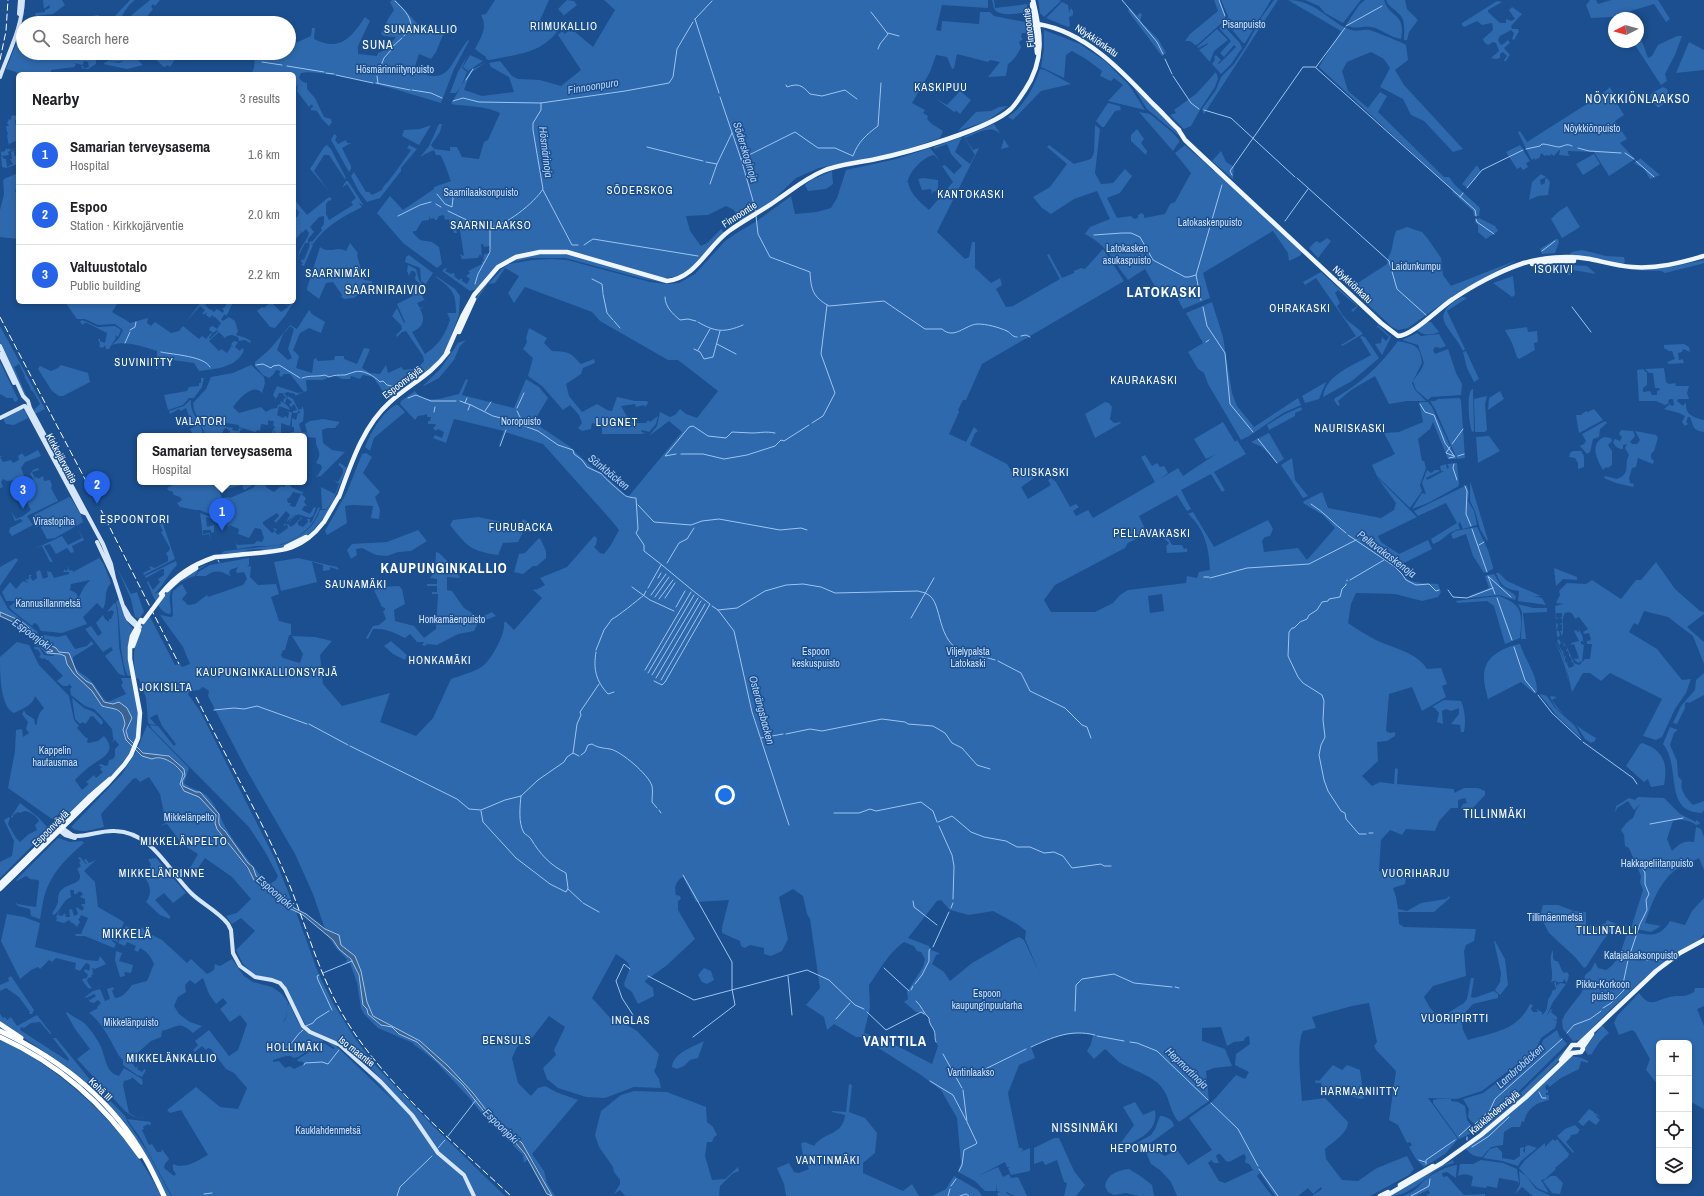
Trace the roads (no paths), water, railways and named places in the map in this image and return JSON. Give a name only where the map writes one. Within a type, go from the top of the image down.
[{"type":"highway","points":[[0,1024],[35,1046],[41,1053]]},
{"type":"highway","name":"Kehä III","points":[[0,1031],[41,1053],[78,1079],[114,1114],[144,1157],[164,1196]]},
{"type":"highway","name":"Kehä III","points":[[0,1037],[45,1061],[88,1094],[119,1126],[161,1189]]},
{"type":"main road","points":[[19,16],[20,0]]},
{"type":"main road","points":[[20,16],[23,0]]},
{"type":"main road","name":"Finnoontie","points":[[474,297],[492,273],[502,264],[516,257],[540,252],[558,251],[569,253],[667,281],[675,280],[689,272],[729,230],[776,201],[808,178],[823,170],[908,151],[970,130],[996,119],[1011,110],[1016,103],[1032,78],[1040,54],[1038,21],[1032,0]]},
{"type":"main road","name":"Finnoontie","points":[[1003,114],[1023,91],[1030,78],[1037,55],[1032,0]]},
{"type":"main road","name":"Nöykkiönkatu","points":[[1038,21],[1076,35],[1100,50],[1130,77],[1137,87],[1178,129],[1186,140],[1381,323],[1398,336],[1410,332],[1461,294],[1522,264],[1539,260],[1562,260],[1600,262],[1632,267],[1653,267],[1704,257]]},
{"type":"main road","points":[[0,77],[16,32]]},
{"type":"main road","name":"Espoonväylä","points":[[0,889],[112,778],[131,755],[138,738],[140,714],[133,672],[133,647],[140,624],[162,594],[192,570],[219,557],[265,552],[285,547],[300,540],[323,522],[348,481],[359,447],[371,423],[390,401],[428,374],[446,354],[463,315],[474,297]]},
{"type":"main road","name":"Kirkkojärventie","points":[[0,346],[25,403]]},
{"type":"main road","name":"Kirkkojärventie","points":[[0,354],[25,403],[87,514],[111,564],[114,578],[128,619],[140,624]]},
{"type":"main road","points":[[0,416],[25,403]]},
{"type":"main road","name":"Espoonväylä","points":[[0,884],[89,797],[105,782],[112,778]]},
{"type":"main road","name":"Iso maantie","points":[[61,829],[74,836],[107,831],[128,833],[141,838],[152,847],[191,894],[228,924],[231,930],[233,953],[240,966],[251,975],[276,981],[283,986],[304,1026],[310,1032],[340,1045],[373,1074],[412,1115],[438,1153],[464,1175],[474,1196]]},
{"type":"main road","points":[[1581,1045],[1572,1045],[1571,1050],[1579,1053],[1581,1045],[1599,1025],[1652,974],[1680,953],[1702,941],[1704,936]]},
{"type":"main road","name":"Kauklahdenväylä","points":[[1386,1196],[1429,1172],[1497,1122],[1549,1075],[1571,1050]]},
{"type":"main road","name":"Kauklahdenväylä","points":[[1380,1196],[1447,1159]]},
{"type":"water","name":"Espoonjoki","points":[[0,612],[21,621],[46,643],[56,648],[59,652],[69,653],[77,673],[92,684],[104,702],[113,704],[119,702],[127,708],[132,718],[126,731],[128,738],[143,753],[169,756],[184,769],[185,776],[182,781],[183,786],[196,792],[200,792],[219,814],[219,821],[222,829],[248,863],[253,867],[256,876],[284,896],[294,908],[306,914],[325,929],[339,935],[341,945],[355,956],[361,971],[367,1002],[373,1016],[420,1041],[448,1066],[473,1093],[493,1119],[522,1143],[552,1196],[547,1194],[525,1154],[515,1142],[490,1119],[463,1085],[417,1042],[399,1034],[392,1027],[381,1025],[368,1014],[367,1009],[363,1005],[359,975],[351,959],[339,949],[333,940],[303,915],[285,906],[281,900],[254,880],[248,868],[217,829],[215,823],[216,815],[199,797],[184,791],[180,784],[183,774],[173,764],[165,759],[152,759],[142,756],[126,740],[123,730],[125,724],[124,719],[120,712],[115,709],[102,706],[92,691],[74,674],[67,664],[65,656],[47,653],[47,651],[53,651],[44,647],[24,627],[0,616]]},
{"type":"waterway","points":[[1122,0],[1157,42],[1163,54]]},
{"type":"waterway","points":[[1219,0],[1225,16]]},
{"type":"waterway","points":[[395,1],[406,12],[411,23],[411,27],[404,36]]},
{"type":"waterway","name":"Finnoonpuro","points":[[695,19],[712,1]]},
{"type":"waterway","points":[[1346,26],[1382,6]]},
{"type":"waterway","points":[[871,12],[888,34],[878,49]]},
{"type":"waterway","name":"Söderskoginoja","points":[[695,19],[719,93]]},
{"type":"waterway","name":"Finnoonpuro","points":[[453,101],[463,98],[479,102],[541,103],[669,83],[673,77],[677,49],[693,22]]},
{"type":"waterway","points":[[1316,67],[1345,28]]},
{"type":"waterway","points":[[888,33],[899,36]]},
{"type":"waterway","points":[[392,47],[402,38]]},
{"type":"waterway","points":[[378,73],[384,58],[391,50]]},
{"type":"waterway","points":[[1165,59],[1172,74]]},
{"type":"waterway","points":[[262,62],[282,65]]},
{"type":"waterway","points":[[287,66],[324,72]]},
{"type":"waterway","points":[[1232,175],[1230,171],[1303,67],[1315,67],[1475,210],[1476,216]]},
{"type":"waterway","points":[[466,80],[473,69]]},
{"type":"waterway","points":[[326,73],[334,74]]},
{"type":"waterway","points":[[336,75],[373,83]]},
{"type":"waterway","points":[[377,76],[378,83]]},
{"type":"waterway","points":[[1173,76],[1191,103],[1199,109]]},
{"type":"waterway","name":"Finnoonpuro","points":[[376,83],[410,90]]},
{"type":"waterway","points":[[741,159],[795,132],[818,148],[835,148],[853,156],[863,139],[878,126],[881,83]]},
{"type":"waterway","points":[[786,85],[787,87],[797,85],[805,89],[810,94],[822,96],[845,90],[857,99]]},
{"type":"waterway","name":"Finnoonpuro","points":[[412,90],[431,93],[442,98]]},
{"type":"waterway","name":"Söderskoginoja","points":[[720,97],[741,159],[756,211]]},
{"type":"waterway","name":"Hösmärinoja","points":[[448,211],[479,225],[488,227],[495,226],[510,219],[533,201],[543,189],[533,130],[533,123],[541,110],[541,103]]},
{"type":"waterway","points":[[1204,110],[1231,118],[1295,177]]},
{"type":"waterway","points":[[706,162],[717,164],[732,133]]},
{"type":"waterway","points":[[1526,149],[1540,146],[1542,144],[1559,147],[1567,145],[1572,146]]},
{"type":"waterway","points":[[647,147],[703,161]]},
{"type":"waterway","points":[[1578,148],[1589,151],[1621,153]]},
{"type":"waterway","points":[[1467,188],[1482,170],[1523,150]]},
{"type":"waterway","points":[[1625,153],[1634,159]]},
{"type":"waterway","points":[[1636,161],[1654,177]]},
{"type":"waterway","points":[[710,184],[717,164]]},
{"type":"waterway","points":[[1297,178],[1389,261],[1397,289],[1426,315]]},
{"type":"waterway","points":[[1201,300],[1196,275],[1222,185]]},
{"type":"waterway","points":[[1285,221],[1308,189]]},
{"type":"waterway","points":[[437,194],[445,204],[452,207],[453,198],[449,190]]},
{"type":"waterway","points":[[543,190],[572,245],[578,245]]},
{"type":"waterway","points":[[1460,197],[1463,193]]},
{"type":"waterway","name":"Hösmärinoja","points":[[398,216],[420,205],[431,202]]},
{"type":"waterway","name":"Hösmärinoja","points":[[436,204],[441,207]]},
{"type":"waterway","points":[[756,216],[758,234],[770,257],[810,272],[811,284],[816,296],[829,306],[884,301],[925,329],[942,329],[946,332],[955,333],[973,325],[981,324],[1000,328],[1017,337]]},
{"type":"waterway","points":[[1476,219],[1477,222],[1494,234]]},
{"type":"waterway","points":[[475,284],[478,274],[490,252],[490,227]]},
{"type":"waterway","points":[[1094,235],[1131,233],[1140,237],[1153,260],[1185,277],[1196,275]]},
{"type":"waterway","points":[[584,245],[593,239],[698,256]]},
{"type":"waterway","points":[[1542,251],[1555,241]]},
{"type":"waterway","points":[[592,279],[602,284],[603,293]]},
{"type":"waterway","points":[[603,294],[607,313],[613,320]]},
{"type":"waterway","points":[[665,297],[668,307],[680,320],[688,319],[696,321]]},
{"type":"waterway","points":[[812,423],[823,416],[835,393],[821,354],[827,305]]},
{"type":"waterway","points":[[1203,307],[1207,326],[1225,353],[1230,404],[1253,432]]},
{"type":"waterway","points":[[1572,307],[1591,332]]},
{"type":"waterway","points":[[614,321],[620,328]]},
{"type":"waterway","points":[[130,330],[135,327],[136,322]]},
{"type":"waterway","points":[[698,322],[710,328],[720,330],[743,325]]},
{"type":"waterway","points":[[698,350],[710,329]]},
{"type":"waterway","points":[[694,349],[700,352],[704,359],[713,357],[720,331]]},
{"type":"waterway","points":[[125,343],[130,332]]},
{"type":"waterway","points":[[1021,336],[1026,335],[1030,337]]},
{"type":"waterway","points":[[717,344],[736,354]]},
{"type":"waterway","points":[[161,352],[196,358],[207,363],[210,367]]},
{"type":"waterway","name":"Sänkbäcken","points":[[256,365],[263,364],[271,368],[279,365],[300,378]]},
{"type":"waterway","name":"Sänkbäcken","points":[[302,378],[325,375],[329,377],[361,371],[372,375],[380,382],[383,381],[387,385],[395,387]]},
{"type":"waterway","points":[[517,408],[524,393]]},
{"type":"waterway","name":"Sänkbäcken","points":[[408,398],[416,395],[431,401],[456,401]]},
{"type":"waterway","name":"Sänkbäcken","points":[[465,403],[467,398]]},
{"type":"waterway","name":"Sänkbäcken","points":[[460,401],[493,416],[509,420]]},
{"type":"waterway","points":[[485,411],[491,402]]},
{"type":"waterway","points":[[1420,404],[1425,412],[1434,415],[1445,443],[1455,457]]},
{"type":"waterway","name":"Sänkbäcken","points":[[468,410],[470,405]]},
{"type":"waterway","points":[[434,412],[435,407]]},
{"type":"waterway","points":[[517,411],[521,419],[520,423]]},
{"type":"waterway","name":"Osterängsbacken","points":[[511,421],[538,431],[558,445],[573,450],[574,454],[582,460],[587,467],[602,474],[626,496],[636,498],[638,529],[636,533],[644,545],[644,551],[710,604],[665,682],[662,685],[654,681]]},
{"type":"waterway","points":[[681,454],[703,454],[724,459],[747,455],[775,446],[781,440],[784,441],[809,425]]},
{"type":"waterway","points":[[676,454],[665,456],[689,427],[693,426],[708,436],[726,438],[732,432],[775,433]]},
{"type":"waterway","points":[[1452,444],[1463,429]]},
{"type":"waterway","points":[[500,446],[506,430]]},
{"type":"waterway","points":[[1258,439],[1277,463]]},
{"type":"waterway","points":[[1450,447],[1446,453],[1454,456]]},
{"type":"waterway","points":[[1458,456],[1464,454]]},
{"type":"waterway","points":[[1449,458],[1454,457]]},
{"type":"waterway","points":[[1454,464],[1453,468],[1457,480]]},
{"type":"waterway","points":[[1465,486],[1467,491],[1466,514],[1471,526]]},
{"type":"waterway","name":"Pellavakaskenoja","points":[[1311,504],[1346,533]]},
{"type":"waterway","points":[[638,505],[654,522],[691,525],[702,521],[719,519],[780,530],[801,528],[807,530]]},
{"type":"waterway","points":[[667,563],[679,543],[687,539],[694,528]]},
{"type":"waterway","points":[[1472,529],[1487,572]]},
{"type":"waterway","name":"Pellavakaskenoja","points":[[1348,535],[1394,566],[1406,580],[1416,585],[1429,584],[1436,591],[1439,590]]},
{"type":"waterway","points":[[1210,578],[1247,568],[1309,564],[1356,540]]},
{"type":"waterway","points":[[1479,545],[1484,542]]},
{"type":"waterway","points":[[1350,580],[1384,560]]},
{"type":"waterway","points":[[648,588],[661,565]]},
{"type":"waterway","points":[[658,578],[661,573]]},
{"type":"waterway","points":[[651,595],[666,574]]},
{"type":"waterway","name":"Pellavakaskenoja","points":[[1488,576],[1495,594]]},
{"type":"waterway","points":[[655,597],[669,577]]},
{"type":"waterway","points":[[1204,577],[1209,577]]},
{"type":"waterway","points":[[1489,577],[1511,597]]},
{"type":"waterway","points":[[911,618],[934,578]]},
{"type":"waterway","points":[[659,599],[673,580]]},
{"type":"waterway","points":[[665,598],[675,583]]},
{"type":"waterway","points":[[718,610],[737,608],[765,591],[786,585],[803,584],[821,587],[835,593],[918,591],[926,593],[932,598],[936,605],[944,632],[949,641],[956,648],[966,654]]},
{"type":"waterway","points":[[1346,584],[1342,589],[1340,597],[1322,602],[1317,610],[1309,615],[1307,619],[1292,628],[1289,632],[1288,656],[1298,677],[1303,683],[1322,695],[1324,701],[1323,720],[1325,737],[1321,745],[1319,755],[1324,780],[1328,791],[1341,811],[1345,813],[1346,819],[1359,834],[1366,834]]},
{"type":"waterway","points":[[632,587],[650,600],[674,611]]},
{"type":"waterway","name":"Pellavakaskenoja","points":[[1448,590],[1453,597],[1467,598],[1493,588]]},
{"type":"waterway","points":[[596,650],[604,630],[612,619],[644,595],[646,591]]},
{"type":"waterway","points":[[676,607],[685,591]]},
{"type":"waterway","points":[[645,670],[691,592]]},
{"type":"waterway","points":[[648,673],[694,595]]},
{"type":"waterway","points":[[652,675],[698,598]]},
{"type":"waterway","name":"Lambrobäcken","points":[[1497,598],[1512,640]]},
{"type":"waterway","points":[[656,678],[701,601]]},
{"type":"waterway","points":[[661,680],[705,604]]},
{"type":"waterway","name":"Osterängsbacken","points":[[712,606],[718,610],[734,631],[752,712],[789,825]]},
{"type":"waterway","name":"Lambrobäcken","points":[[1514,647],[1525,680],[1535,692]]},
{"type":"waterway","points":[[596,652],[595,669],[598,679],[608,694],[614,692]]},
{"type":"waterway","points":[[968,654],[976,656]]},
{"type":"waterway","points":[[979,656],[986,658]]},
{"type":"waterway","points":[[988,658],[995,660]]},
{"type":"waterway","points":[[998,661],[1021,673],[1030,691],[1065,708],[1082,725],[1087,727],[1091,738]]},
{"type":"waterway","points":[[573,753],[577,724],[581,715],[580,712],[599,684]]},
{"type":"waterway","name":"Lambrobäcken","points":[[1538,695],[1552,713],[1581,740]]},
{"type":"waterway","points":[[214,710],[234,708],[244,709],[257,706],[307,724]]},
{"type":"waterway","points":[[786,734],[810,729],[822,731],[882,719],[905,722],[908,724],[933,726],[945,733],[952,743],[962,748],[977,765],[990,769]]},
{"type":"waterway","points":[[309,724],[348,745]]},
{"type":"waterway","points":[[761,738],[783,734]]},
{"type":"waterway","name":"Lambrobäcken","points":[[1583,742],[1633,778],[1637,784]]},
{"type":"waterway","points":[[581,755],[585,752],[588,745],[592,744],[621,754],[640,770],[650,781],[652,786],[652,802],[657,808]]},
{"type":"waterway","points":[[350,746],[457,799],[469,809],[481,810],[505,800],[521,796],[538,780],[564,762],[567,757],[573,753],[579,756]]},
{"type":"waterway","points":[[481,811],[483,822],[516,858],[550,884],[566,892],[568,888],[566,873],[546,859],[522,829],[520,820],[521,796]]},
{"type":"waterway","points":[[834,813],[859,813],[870,809],[876,811],[921,802],[933,811],[937,822]]},
{"type":"waterway","points":[[938,822],[952,816],[971,832],[984,837],[1006,841],[1017,847],[1030,847],[1044,853],[1054,852],[1063,856],[1072,868],[1101,864],[1104,866],[1111,866]]},
{"type":"waterway","points":[[1650,824],[1683,818]]},
{"type":"waterway","points":[[939,826],[952,855],[954,866],[953,899]]},
{"type":"waterway","name":"Lambrobäcken","points":[[1603,1008],[1611,1003],[1624,990],[1623,984],[1628,960],[1640,924],[1647,910],[1646,900],[1649,894],[1645,884],[1645,873],[1643,869]]},
{"type":"waterway","points":[[683,875],[732,962],[732,989],[735,1005],[693,1037]]},
{"type":"waterway","points":[[568,889],[582,902]]},
{"type":"waterway","points":[[913,901],[914,907],[937,925]]},
{"type":"waterway","points":[[583,903],[599,912]]},
{"type":"waterway","points":[[951,908],[953,903]]},
{"type":"waterway","points":[[933,947],[949,912]]},
{"type":"waterway","points":[[915,984],[922,975],[929,961],[930,949]]},
{"type":"waterway","points":[[1631,953],[1647,960],[1653,959]]},
{"type":"waterway","points":[[323,973],[352,961]]},
{"type":"waterway","points":[[630,969],[624,964],[616,981],[622,998],[633,1015]]},
{"type":"waterway","points":[[884,968],[909,991]]},
{"type":"waterway","points":[[648,976],[694,1000],[807,970],[829,980],[855,1005],[864,1009]]},
{"type":"waterway","points":[[1075,1011],[1076,985],[1082,979],[1114,974],[1134,983],[1172,987]]},
{"type":"waterway","points":[[319,975],[317,976],[318,980],[332,1010]]},
{"type":"waterway","points":[[788,976],[792,1015]]},
{"type":"waterway","points":[[911,990],[913,986]]},
{"type":"waterway","points":[[1175,987],[1179,988]]},
{"type":"waterway","points":[[916,1001],[929,1018],[935,1033],[936,1042]]},
{"type":"waterway","points":[[836,1019],[850,1003]]},
{"type":"waterway","points":[[306,1026],[313,1023],[316,1019],[329,1011]]},
{"type":"waterway","name":"Lambrobäcken","points":[[1567,1033],[1574,1025],[1590,1019],[1601,1011]]},
{"type":"waterway","points":[[867,1012],[886,1030],[921,1012],[924,1014]]},
{"type":"waterway","points":[[287,1047],[303,1030]]},
{"type":"waterway","name":"Hepmortinoja","points":[[1031,1047],[1062,1035],[1078,1033],[1095,1035]]},
{"type":"waterway","name":"Hepmortinoja","points":[[1097,1036],[1124,1041]]},
{"type":"waterway","name":"Lambrobäcken","points":[[1475,1124],[1490,1110],[1495,1099],[1562,1039]]},
{"type":"waterway","name":"Hepmortinoja","points":[[1130,1042],[1137,1043],[1157,1051],[1208,1100]]},
{"type":"waterway","name":"Hepmortinoja","points":[[971,1076],[1026,1049]]},
{"type":"waterway","points":[[304,1065],[305,1063],[322,1062],[328,1064],[339,1050]]},
{"type":"waterway","points":[[943,1054],[962,1088]]},
{"type":"waterway","points":[[930,1081],[953,1095],[966,1120]]},
{"type":"waterway","points":[[959,1171],[962,1165],[964,1150],[977,1143],[967,1122],[963,1090]]},
{"type":"waterway","points":[[1539,1092],[1542,1098],[1546,1098]]},
{"type":"waterway","points":[[448,1136],[476,1100]]},
{"type":"waterway","name":"Hepmortinoja","points":[[1211,1103],[1238,1129],[1258,1166]]},
{"type":"waterway","points":[[1472,1147],[1489,1136],[1509,1117]]},
{"type":"waterway","name":"Lambrobäcken","points":[[1459,1136],[1470,1126]]},
{"type":"waterway","points":[[438,1148],[445,1140]]},
{"type":"waterway","name":"Lambrobäcken","points":[[1426,1164],[1426,1160],[1455,1140]]},
{"type":"waterway","points":[[397,1196],[400,1187],[432,1156]]},
{"type":"waterway","points":[[1419,1160],[1425,1162]]},
{"type":"waterway","name":"Hepmortinoja","points":[[1259,1169],[1278,1196]]},
{"type":"waterway","points":[[951,1186],[956,1179]]},
{"type":"waterway","name":"Lambrobäcken","points":[[1411,1196],[1429,1186],[1430,1179]]},
{"type":"waterway","points":[[948,1196],[950,1189]]},
{"type":"waterway","points":[[204,1194],[212,1193]]},
{"type":"waterway","points":[[960,1196],[966,1194],[969,1196]]},
{"type":"railway","points":[[0,60],[6,31],[8,0]]},
{"type":"railway","points":[[0,317],[97,502]]},
{"type":"railway","points":[[101,510],[179,664]]},
{"type":"railway","points":[[196,697],[272,845],[291,887],[321,969],[351,1028],[386,1074],[405,1095],[447,1137],[511,1196]]},
{"type":"place","name":"Espoo","points":[[97,504]]},
{"type":"place","name":"Valtuustotalo","points":[[23,509]]},
{"type":"place","name":"Samarian terveysasema","points":[[222,531]]},
{"type":"district","name":"RIIMUKALLIO","points":[[564,26]]},
{"type":"district","name":"SUNANKALLIO","points":[[421,29]]},
{"type":"district","name":"SUNA","points":[[378,45]]},
{"type":"district","name":"KASKIPUU","points":[[941,87]]},
{"type":"district","name":"NÖYKKIÖNLAAKSO","points":[[1638,99]]},
{"type":"district","name":"SÖDERSKOG","points":[[640,190]]},
{"type":"district","name":"KANTOKASKI","points":[[971,194]]},
{"type":"district","name":"SAARNILAAKSO","points":[[491,225]]},
{"type":"district","name":"ISOKIVI","points":[[1554,269]]},
{"type":"district","name":"SAARNIMÄKI","points":[[338,273]]},
{"type":"district","name":"SAARNIRAIVIO","points":[[386,290]]},
{"type":"district","name":"LATOKASKI","points":[[1164,292]]},
{"type":"district","name":"OHRAKASKI","points":[[1300,308]]},
{"type":"district","name":"SUVINIITTY","points":[[144,362]]},
{"type":"district","name":"KAURAKASKI","points":[[1144,380]]},
{"type":"district","name":"VALATORI","points":[[201,421]]},
{"type":"district","name":"LUGNET","points":[[617,422]]},
{"type":"district","name":"NAURISKASKI","points":[[1350,428]]},
{"type":"district","name":"RUISKASKI","points":[[1041,472]]},
{"type":"district","name":"ESPOONTORI","points":[[135,519]]},
{"type":"district","name":"FURUBACKA","points":[[521,527]]},
{"type":"district","name":"PELLAVAKASKI","points":[[1152,533]]},
{"type":"district","name":"KAUPUNGINKALLIO","points":[[444,568]]},
{"type":"district","name":"SAUNAMÄKI","points":[[356,584]]},
{"type":"district","name":"HONKAMÄKI","points":[[440,660]]},
{"type":"district","name":"KAUPUNGINKALLIONSYRJÄ","points":[[267,672]]},
{"type":"district","name":"JOKISILTA","points":[[166,687]]},
{"type":"district","name":"TILLINMÄKI","points":[[1495,814]]},
{"type":"district","name":"MIKKELÄNPELTO","points":[[184,841]]},
{"type":"district","name":"MIKKELÄNRINNE","points":[[162,873]]},
{"type":"district","name":"VUORIHARJU","points":[[1416,873]]},
{"type":"district","name":"TILLINTALLI","points":[[1607,930]]},
{"type":"district","name":"MIKKELÄ","points":[[127,934]]},
{"type":"district","name":"VUORIPIRTTI","points":[[1455,1018]]},
{"type":"district","name":"INGLAS","points":[[631,1020]]},
{"type":"district","name":"BENSULS","points":[[507,1040]]},
{"type":"district","name":"VANTTILA","points":[[895,1041]]},
{"type":"district","name":"HOLLIMÄKI","points":[[295,1047]]},
{"type":"district","name":"MIKKELÄNKALLIO","points":[[172,1058]]},
{"type":"district","name":"HARMAANIITTY","points":[[1360,1091]]},
{"type":"district","name":"NISSINMÄKI","points":[[1085,1128]]},
{"type":"district","name":"HEPOMURTO","points":[[1144,1148]]},
{"type":"district","name":"VANTINMÄKI","points":[[828,1160]]},
{"type":"park label","name":"Pisanpuisto","points":[[1244,24]]},
{"type":"park label","name":"Hösmärinniitynpuisto","points":[[395,69]]},
{"type":"park label","name":"Nöykkiönpuisto","points":[[1592,128]]},
{"type":"park label","name":"Saarnilaaksonpuisto","points":[[481,192]]},
{"type":"park label","name":"Latokaskenpuisto","points":[[1210,222]]},
{"type":"park label","name":"Latokasken asukaspuisto","points":[[1127,254]]},
{"type":"park label","name":"Laidunkumpu","points":[[1416,266]]},
{"type":"park label","name":"Noropuisto","points":[[521,421]]},
{"type":"park label","name":"Virastopiha","points":[[54,521]]},
{"type":"park label","name":"Kannusillanmetsä","points":[[48,603]]},
{"type":"park label","name":"Honkamäenpuisto","points":[[452,619]]},
{"type":"park label","name":"Espoon keskuspuisto","points":[[816,656]]},
{"type":"park label","name":"Viljelypalsta Latokaski","points":[[968,656]]},
{"type":"park label","name":"Kappelin hautausmaa","points":[[55,756]]},
{"type":"park label","name":"Mikkelänpelto","points":[[189,817]]},
{"type":"park label","name":"Hakkapeliitanpuisto","points":[[1657,863]]},
{"type":"park label","name":"Tillimäenmetsä","points":[[1555,917]]},
{"type":"park label","name":"Katajalaaksonpuisto","points":[[1641,955]]},
{"type":"park label","name":"Pikku-Korkoon puisto","points":[[1603,990]]},
{"type":"park label","name":"Espoon kaupunginpuutarha","points":[[987,998]]},
{"type":"park label","name":"Mikkelänpuisto","points":[[131,1022]]},
{"type":"park label","name":"Vantinlaakso","points":[[971,1072]]},
{"type":"park label","name":"Kauklahdenmetsä","points":[[328,1130]]}]
